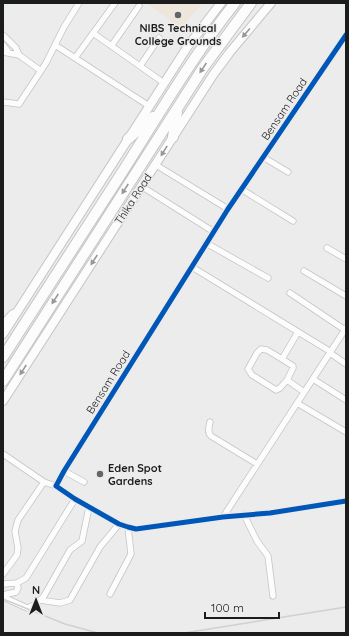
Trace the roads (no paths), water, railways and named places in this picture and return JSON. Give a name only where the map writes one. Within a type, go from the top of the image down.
[{"type":"highway","points":[[3,358],[54,275],[193,61],[235,3]]},
{"type":"highway","name":"Thika Road","points":[[3,380],[177,108],[219,45],[251,3]]},
{"type":"highway","points":[[128,139],[163,108]]},
{"type":"highway","points":[[173,137],[177,108]]},
{"type":"main road","points":[[3,334],[188,46],[221,3]]},
{"type":"main road","name":"Thika Road","points":[[3,401],[141,186],[230,52],[271,3]]},
{"type":"main road","points":[[3,326],[15,312],[21,308]]},
{"type":"street","points":[[3,102],[19,104],[41,71],[79,3]]},
{"type":"street","points":[[75,58],[115,3]]},
{"type":"street","points":[[112,46],[140,6]]},
{"type":"street","points":[[93,33],[164,83]]},
{"type":"street","points":[[3,35],[16,48],[19,54],[41,71]]},
{"type":"street","name":"Bensam Road","points":[[56,486],[228,209],[346,36]]},
{"type":"street","points":[[140,66],[159,38]]},
{"type":"street","points":[[3,45],[10,53]]},
{"type":"street","points":[[55,45],[149,106]]},
{"type":"street","points":[[3,52],[19,54]]},
{"type":"street","points":[[263,157],[288,172]]},
{"type":"street","points":[[156,165],[228,209]]},
{"type":"street","points":[[141,186],[214,232]]},
{"type":"street","points":[[241,189],[293,221]]},
{"type":"street","points":[[206,244],[268,278]]},
{"type":"street","points":[[327,248],[346,259]]},
{"type":"street","points":[[192,267],[330,352],[346,364]]},
{"type":"street","points":[[304,271],[346,296]]},
{"type":"street","points":[[223,517],[345,329],[290,293]]},
{"type":"street","points":[[282,359],[298,332]]},
{"type":"street","points":[[261,349],[267,350],[282,359],[293,366],[293,368],[287,380],[280,388],[276,390],[248,372],[251,364],[261,349]]},
{"type":"street","points":[[313,379],[346,400]]},
{"type":"street","points":[[287,380],[304,392]]},
{"type":"street","points":[[297,403],[346,432]]},
{"type":"street","points":[[210,422],[209,434],[211,436],[258,464]]},
{"type":"street","points":[[3,454],[44,482],[56,486],[75,499],[120,524],[136,529],[223,517],[270,513],[346,500]]},
{"type":"street","points":[[64,471],[84,482]]},
{"type":"street","points":[[3,574],[17,555],[18,548],[15,532],[18,520],[44,482]]},
{"type":"street","points":[[3,584],[17,583],[26,578],[75,499]]},
{"type":"street","points":[[3,596],[27,608],[32,606],[44,596],[69,550],[82,541],[89,507]]},
{"type":"street","points":[[244,515],[257,541],[268,556],[274,596]]},
{"type":"street","points":[[40,600],[60,603],[70,600],[100,548],[120,524]]},
{"type":"street","points":[[110,594],[130,554],[128,527]]},
{"type":"street","points":[[3,596],[16,592],[18,588],[17,583]]},
{"type":"railway","points":[[3,599],[65,624],[98,633]]},
{"type":"railway","points":[[184,633],[346,607]]},
{"type":"place","name":"NIBS Technical College Grounds","points":[[178,15]]},
{"type":"place","name":"Eden Spot Gardens","points":[[100,474]]}]
